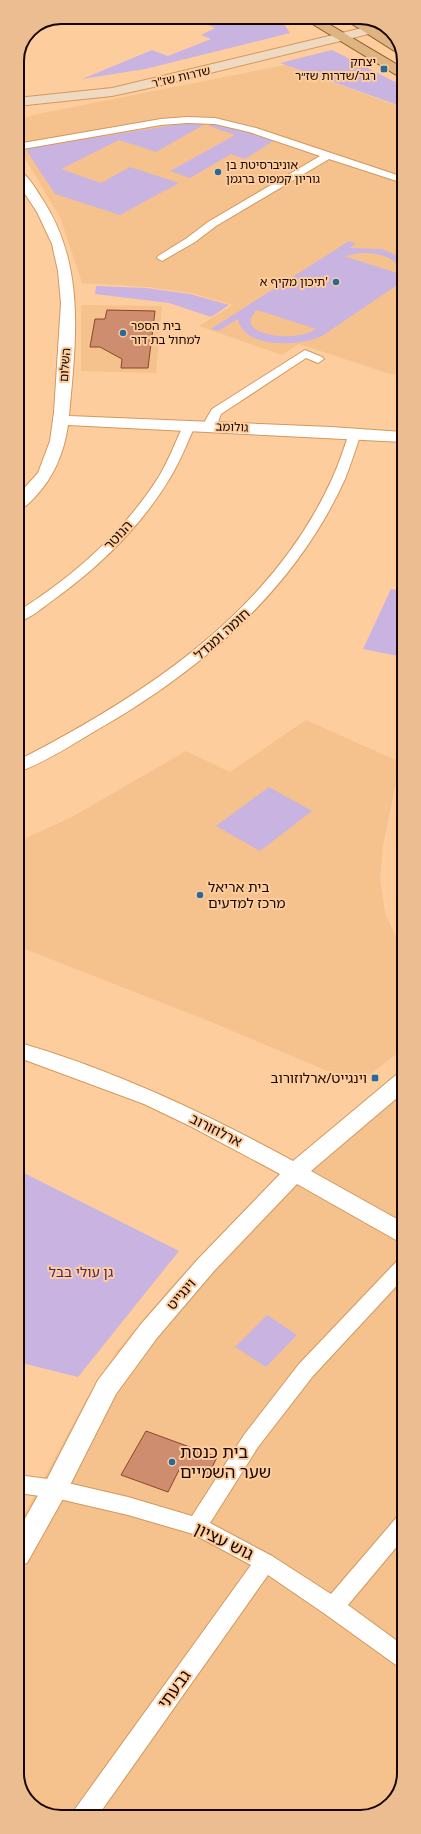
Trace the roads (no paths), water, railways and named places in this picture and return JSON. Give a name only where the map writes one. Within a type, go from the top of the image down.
[{"type":"main road","points":[[319,24],[397,70]]},
{"type":"main road","name":"שדרות שז\"ר","points":[[24,92],[103,83],[138,76],[330,30],[343,24]]},
{"type":"main road","name":"שדרות שז\"ר","points":[[24,102],[112,92],[149,84],[342,38],[368,25]]},
{"type":"main road","points":[[370,26],[391,41]]},
{"type":"main road","points":[[24,106],[45,100]]},
{"type":"street","points":[[24,146],[161,122],[186,120],[215,121],[328,155],[397,178]]},
{"type":"street","points":[[162,258],[212,224],[328,155]]},
{"type":"street","name":"השלום","points":[[24,182],[46,216],[62,254],[68,297],[69,321],[61,420],[56,448],[47,470],[33,490],[24,498]]},
{"type":"street","points":[[24,200],[46,216]]},
{"type":"street","points":[[211,427],[211,421],[216,412],[288,364],[305,354],[318,358]]},
{"type":"street","name":"גולומב","points":[[61,420],[355,433],[397,436]]},
{"type":"street","name":"הנוטר","points":[[24,613],[58,590],[87,567],[113,541],[140,510],[163,479],[189,426]]},
{"type":"street","name":"חומה ומגדל","points":[[24,764],[67,743],[106,721],[184,667],[224,635],[259,600],[286,567],[315,525],[337,483],[355,433]]},
{"type":"street","name":"ארלוזורוב","points":[[24,1051],[119,1086],[168,1106],[296,1171],[397,1230]]},
{"type":"street","name":"וינגייט","points":[[24,1544],[55,1489],[108,1386],[149,1330],[206,1265],[296,1171],[397,1086]]},
{"type":"street","points":[[198,1526],[251,1441],[306,1370],[397,1273]]},
{"type":"street","name":"גוש עציון","points":[[24,1485],[55,1489],[128,1506],[171,1520],[198,1526],[265,1562],[334,1607],[397,1653]]},
{"type":"street","points":[[334,1607],[397,1531]]},
{"type":"street","name":"גבעתי","points":[[88,1810],[265,1562]]},
{"type":"place","name":"יצחק רגר/שדרות שז״ר","points":[[384,69]]},
{"type":"place","name":"אוניברסיטת בן גוריון קמפוס ברגמן","points":[[218,172]]},
{"type":"place","name":"תיכון מקיף א'","points":[[336,282]]},
{"type":"place","name":"בית הספר למחול בת דור","points":[[123,333]]},
{"type":"place","name":"בית אריאל מרכז למדעים","points":[[200,895]]},
{"type":"place","name":"וינגייט/ארלוזורוב","points":[[375,1078]]},
{"type":"place","name":"בית כנסת שער השמיים","points":[[172,1462]]},
{"type":"park label","name":"גן עולי בבל","points":[[81,1272]]}]
